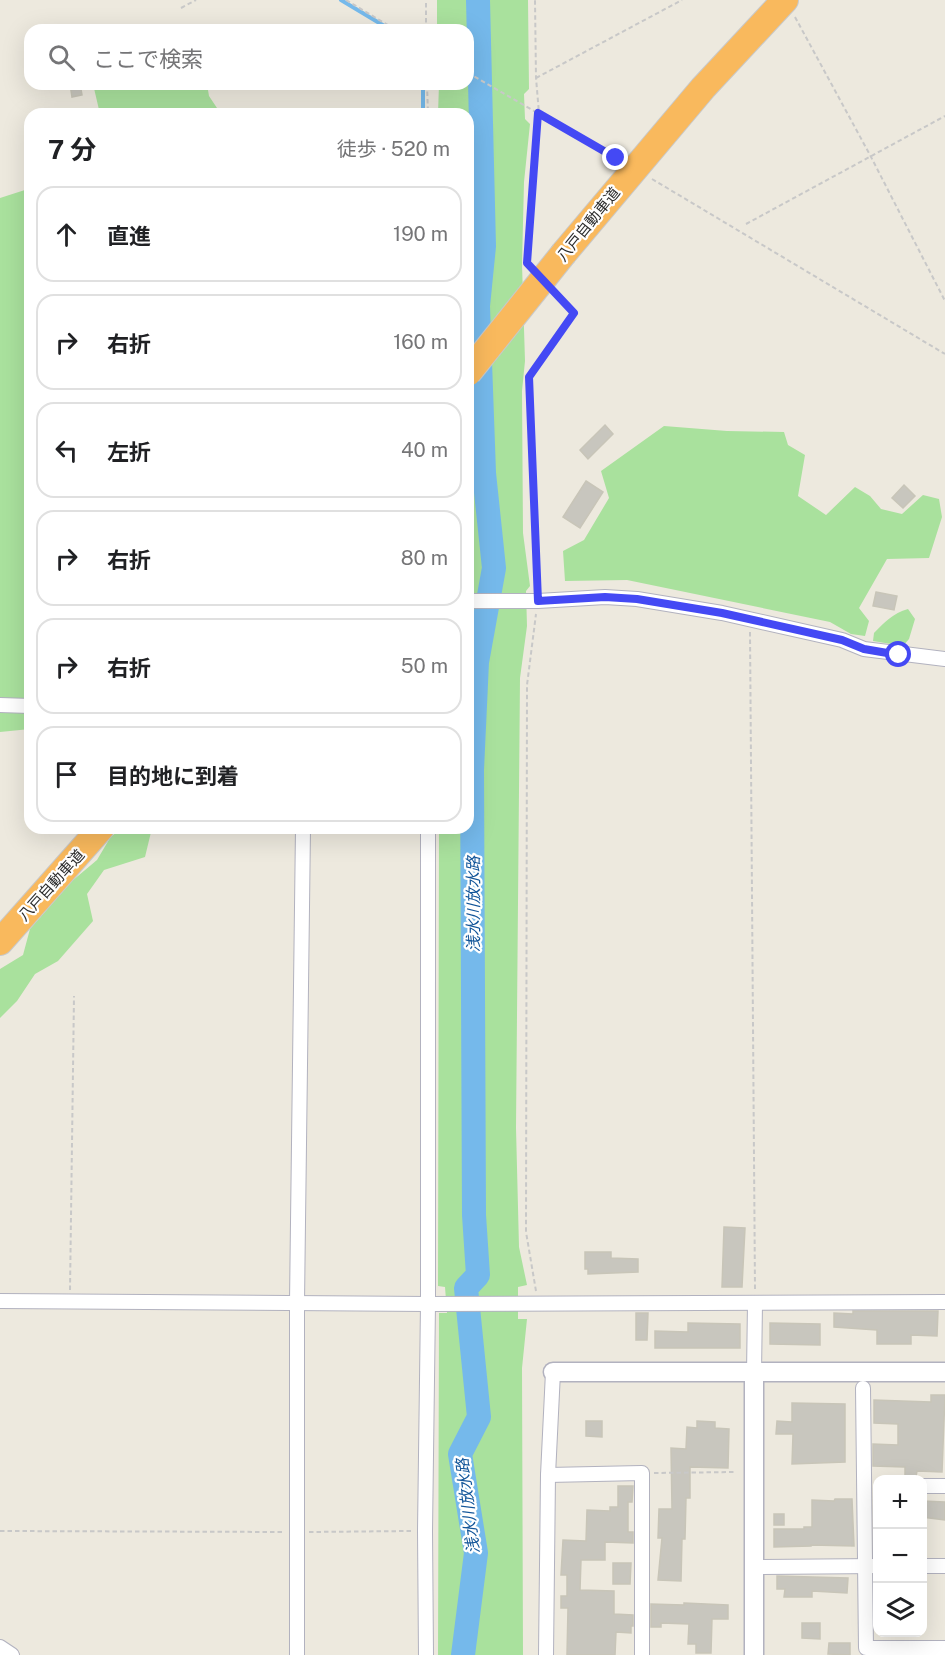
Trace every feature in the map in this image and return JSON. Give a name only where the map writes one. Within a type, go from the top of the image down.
[{"type":"highway","name":"八戸自動車道","points":[[474,365],[560,249],[696,82],[771,0]]},
{"type":"highway","name":"八戸自動車道","points":[[474,350],[703,88],[789,7]]},
{"type":"highway","name":"八戸自動車道","points":[[0,927],[83,834]]},
{"type":"highway","name":"八戸自動車道","points":[[0,942],[96,834]]},
{"type":"street","points":[[474,601],[538,601],[605,597],[637,599],[842,640],[864,649],[945,659]]},
{"type":"street","points":[[0,705],[24,706]]},
{"type":"street","points":[[297,1655],[297,1302],[303,834]]},
{"type":"street","points":[[426,1655],[428,834]]},
{"type":"street","points":[[0,1301],[428,1304],[945,1302]]},
{"type":"street","points":[[754,1655],[755,1304]]},
{"type":"street","points":[[546,1655],[553,1372],[945,1372]]},
{"type":"street","points":[[863,1388],[871,1486],[872,1566],[866,1648],[945,1648]]},
{"type":"street","points":[[549,1475],[642,1473],[642,1655]]},
{"type":"street","points":[[927,1486],[945,1486]]},
{"type":"street","points":[[754,1567],[872,1566]]},
{"type":"street","points":[[927,1566],[945,1566]]},
{"type":"street","points":[[0,1647],[12,1655]]},
{"type":"path","points":[[181,8],[196,0]]},
{"type":"path","points":[[346,0],[386,24]]},
{"type":"path","points":[[426,0],[426,24]]},
{"type":"path","points":[[535,0],[538,113],[527,263],[535,271]]},
{"type":"path","points":[[536,78],[682,0]]},
{"type":"path","points":[[789,7],[870,155],[945,301]]},
{"type":"path","points":[[474,76],[616,158]]},
{"type":"path","points":[[427,90],[428,108]]},
{"type":"path","points":[[746,224],[945,116]]},
{"type":"path","points":[[650,178],[945,354]]},
{"type":"path","points":[[532,1302],[526,1232],[526,685],[538,601],[529,377],[574,313],[551,288]]},
{"type":"path","points":[[750,620],[755,1304]]},
{"type":"path","points":[[70,1302],[74,996]]},
{"type":"path","points":[[642,1473],[735,1472]]},
{"type":"path","points":[[0,1531],[425,1531]]},
{"type":"green space","points":[[437,0],[528,0],[529,89],[524,94],[525,119],[530,124],[524,182],[522,264],[525,361],[522,391],[523,533],[530,586],[526,591],[527,626],[520,678],[516,1128],[519,1247],[527,1285],[518,1287],[518,1319],[527,1319],[522,1368],[523,1655],[438,1655],[439,1313],[447,1313],[445,1287],[438,1286],[439,834],[474,834],[474,108],[438,108],[439,90],[474,90],[474,24],[437,24]]},
{"type":"green space","points":[[94,90],[208,90],[217,108],[99,108]]},
{"type":"green space","points":[[24,190],[24,730],[0,732],[0,198]]},
{"type":"green space","points":[[664,426],[727,431],[784,432],[788,445],[805,455],[798,496],[826,515],[855,487],[870,496],[881,509],[902,514],[923,495],[939,499],[942,517],[929,558],[887,559],[859,608],[869,621],[865,636],[851,634],[830,622],[627,580],[565,581],[563,551],[584,540],[609,498],[601,471]]},
{"type":"green space","points":[[908,609],[915,619],[909,639],[903,646],[873,641],[874,633],[885,622]]},
{"type":"green space","points":[[114,834],[151,834],[145,857],[104,870],[87,894],[93,921],[58,961],[35,974],[17,1001],[0,1018],[0,969],[23,955],[30,929],[72,881],[97,860]]},
{"type":"building","points":[[71,90],[81,90],[82,95],[72,97]]},
{"type":"building","points":[[605,425],[613,434],[588,459],[580,450]]},
{"type":"building","points":[[586,481],[603,492],[580,528],[563,517]]},
{"type":"building","points":[[904,485],[915,496],[903,508],[892,498]]},
{"type":"building","points":[[876,592],[897,596],[894,610],[873,606]]},
{"type":"building","points":[[724,1227],[745,1228],[742,1287],[722,1287]]},
{"type":"building","points":[[585,1252],[611,1252],[611,1258],[638,1259],[638,1272],[588,1274],[588,1269],[585,1269]]},
{"type":"building","points":[[853,1311],[938,1311],[937,1336],[911,1335],[911,1344],[877,1344],[877,1330],[834,1327],[834,1313],[853,1314]]},
{"type":"building","points":[[636,1313],[648,1313],[647,1340],[636,1340]]},
{"type":"building","points":[[688,1323],[740,1324],[740,1348],[655,1348],[655,1331],[688,1332]]},
{"type":"building","points":[[770,1323],[820,1324],[820,1345],[770,1344]]},
{"type":"building","points":[[931,1395],[945,1395],[942,1472],[917,1471],[916,1475],[905,1475],[905,1467],[873,1466],[873,1444],[898,1445],[898,1424],[874,1423],[874,1400],[931,1402]]},
{"type":"building","points":[[792,1403],[845,1404],[845,1462],[792,1464],[793,1434],[776,1434],[777,1421],[792,1422]]},
{"type":"building","points":[[586,1421],[602,1421],[602,1437],[586,1436]]},
{"type":"building","points":[[697,1421],[715,1422],[715,1428],[729,1429],[728,1468],[690,1467],[690,1498],[686,1498],[681,1581],[658,1580],[662,1538],[658,1538],[659,1509],[672,1509],[671,1448],[686,1449],[687,1427],[697,1428]]},
{"type":"building","points":[[618,1486],[633,1486],[632,1502],[628,1502],[628,1532],[633,1532],[633,1543],[605,1542],[605,1560],[581,1560],[580,1590],[614,1591],[614,1614],[633,1615],[631,1633],[616,1632],[615,1655],[567,1655],[568,1608],[561,1608],[561,1596],[567,1596],[567,1575],[561,1575],[563,1540],[586,1541],[587,1510],[610,1511],[610,1507],[618,1507]]},
{"type":"building","points":[[835,1499],[852,1499],[854,1546],[774,1547],[774,1529],[812,1527],[812,1500],[834,1501]]},
{"type":"building","points":[[927,1501],[945,1502],[945,1520],[927,1518]]},
{"type":"building","points":[[774,1514],[784,1514],[784,1525],[774,1525]]},
{"type":"building","points":[[613,1563],[631,1563],[630,1584],[613,1584]]},
{"type":"building","points":[[777,1576],[848,1578],[847,1593],[812,1591],[812,1597],[784,1597],[785,1589],[777,1589]]},
{"type":"building","points":[[684,1603],[728,1605],[728,1619],[712,1619],[711,1653],[696,1653],[696,1644],[688,1644],[689,1624],[661,1623],[661,1627],[651,1627],[651,1604],[684,1605]]},
{"type":"building","points":[[802,1623],[820,1623],[820,1639],[802,1638]]},
{"type":"building","points":[[829,1643],[850,1643],[850,1655],[828,1654]]},
{"type":"waterway","points":[[341,0],[381,24]]},
{"type":"waterway","name":"浅水川放水路","points":[[474,727],[477,662],[494,568],[484,473],[478,306],[484,246],[478,0]]},
{"type":"waterway","points":[[423,90],[423,108]]},
{"type":"waterway","points":[[474,164],[483,177]]},
{"type":"waterway","name":"浅水川放水路","points":[[463,1655],[476,1553],[460,1454],[479,1417],[466,1288],[478,1275],[474,1215],[472,834]]},
{"type":"route","points":[[616,158],[538,113],[527,263],[574,313],[529,377],[538,601],[605,597],[637,599],[722,613],[842,640],[864,649],[899,655]]}]
